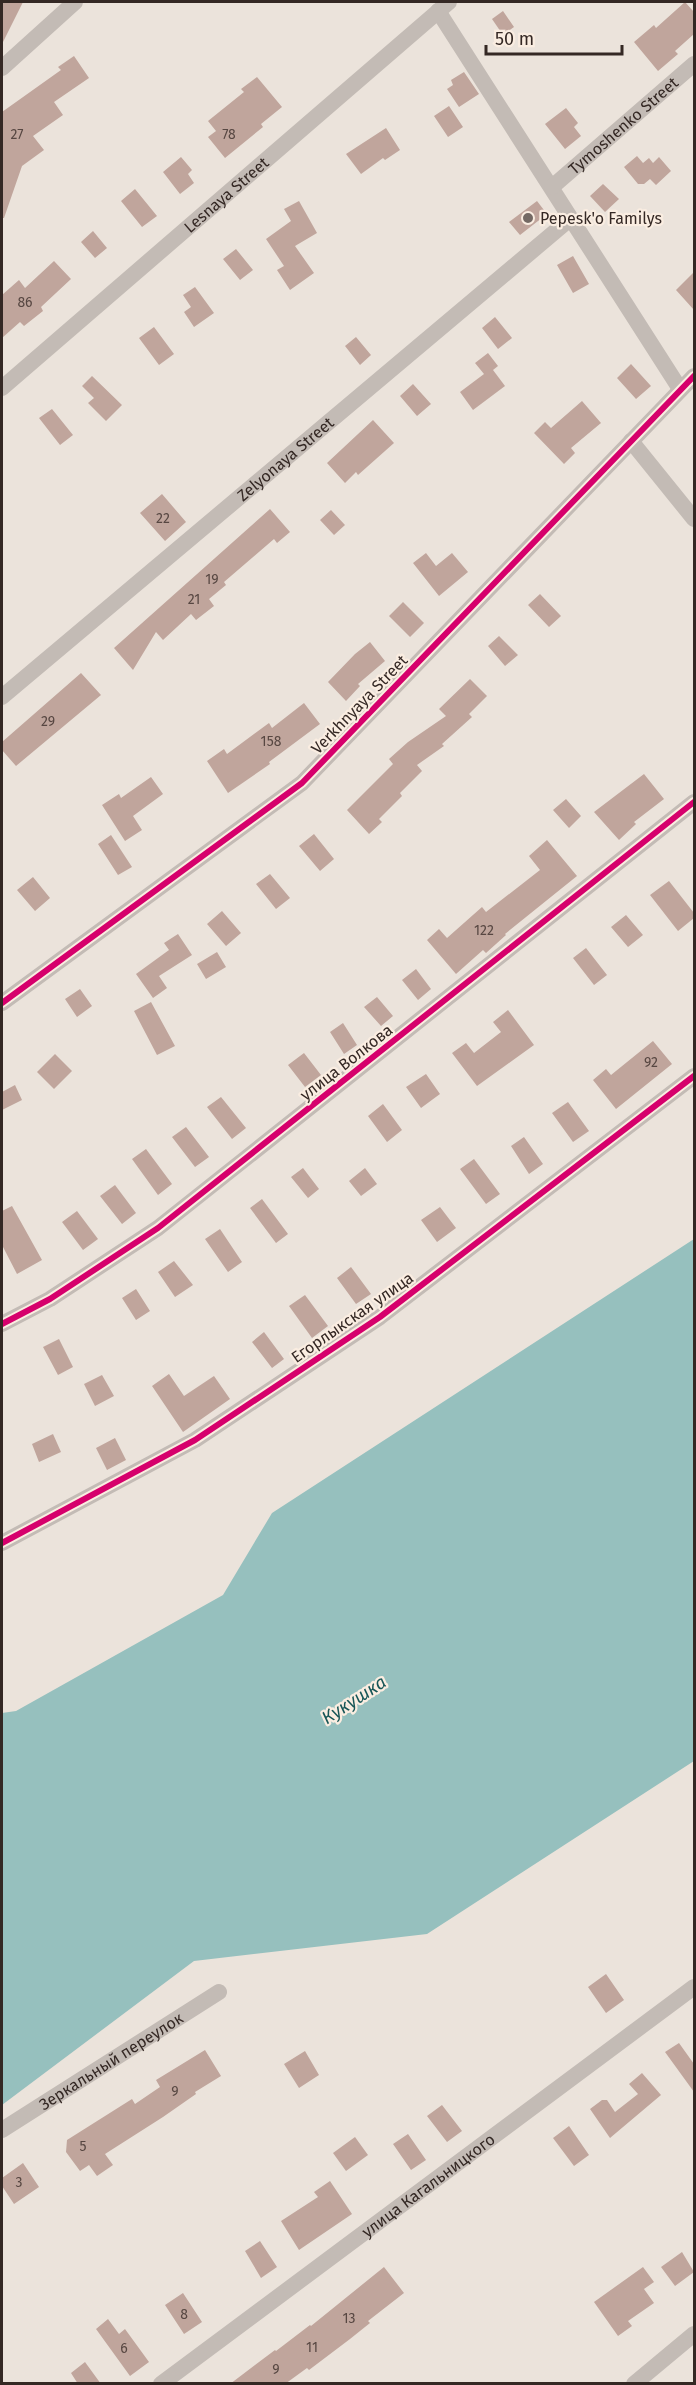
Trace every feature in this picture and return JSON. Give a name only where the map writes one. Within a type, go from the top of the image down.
[{"type":"street","points":[[2,68],[75,2]]},
{"type":"street","points":[[444,6],[570,219],[680,389]]},
{"type":"street","name":"Lesnaya Street","points":[[2,388],[444,6]]},
{"type":"street","name":"Tymoshenko Street","points":[[552,187],[694,64]]},
{"type":"street","name":"Zelyonaya Street","points":[[2,697],[570,219]]},
{"type":"street","name":"Verkhnyaya Street","points":[[2,1003],[302,783],[694,376]]},
{"type":"street","points":[[631,441],[694,519]]},
{"type":"street","name":"улица Волкова","points":[[2,1324],[50,1299],[158,1228],[694,802]]},
{"type":"street","name":"Егорлыкская улица","points":[[2,1544],[195,1440],[380,1317],[694,1076]]},
{"type":"street","name":"улица Кагальницкого","points":[[161,2384],[694,1987]]},
{"type":"street","name":"Зеркальный переулок","points":[[2,2130],[219,1992]]},
{"type":"street","points":[[634,2384],[694,2334]]},
{"type":"water","name":"Кукушка","points":[[694,1239],[694,1761],[427,1934],[194,1961],[2,2105],[2,1713],[16,1711],[223,1595],[272,1513]]},
{"type":"building","points":[[2,2],[23,2],[2,44]]},
{"type":"building","points":[[685,2],[694,12],[694,34],[675,51],[678,54],[658,71],[634,42],[654,25],[656,28]]},
{"type":"building","points":[[503,11],[514,27],[503,35],[492,19]]},
{"type":"building","points":[[74,56],[89,78],[54,102],[63,115],[33,136],[44,150],[22,166],[4,218],[2,218],[2,112],[61,70],[58,67]]},
{"type":"building","points":[[464,72],[479,94],[459,107],[447,89],[453,85],[451,80]]},
{"type":"building","points":[[257,77],[282,107],[261,124],[263,127],[225,158],[208,137],[216,131],[208,121],[244,92],[241,89]]},
{"type":"building","points":[[449,106],[463,127],[448,137],[434,116]]},
{"type":"building","points":[[566,108],[578,123],[574,127],[581,136],[565,149],[545,124]]},
{"type":"building","points":[[386,128],[400,150],[385,160],[383,158],[361,174],[346,154]]},
{"type":"building","points":[[637,156],[643,163],[649,158],[653,163],[659,157],[671,171],[656,185],[650,179],[644,184],[638,184],[624,167]]},
{"type":"building","points":[[181,157],[192,170],[188,174],[194,183],[180,194],[163,172]]},
{"type":"building","points":[[603,184],[619,199],[605,212],[590,196]]},
{"type":"building","points":[[135,189],[157,216],[142,227],[121,201]]},
{"type":"building","points":[[299,201],[317,233],[295,246],[314,273],[290,290],[277,270],[284,266],[266,239],[291,221],[284,209]]},
{"type":"building","name":"Pepesk'o Familys","points":[[537,201],[547,214],[520,235],[509,222]]},
{"type":"building","points":[[93,231],[107,248],[95,258],[81,242]]},
{"type":"building","points":[[236,249],[253,270],[240,280],[223,259]]},
{"type":"building","points":[[573,256],[589,284],[573,293],[557,265]]},
{"type":"building","points":[[54,261],[71,279],[41,307],[43,311],[24,326],[20,322],[2,338],[2,295],[19,280],[25,288]]},
{"type":"building","points":[[694,272],[694,310],[676,290]]},
{"type":"building","points":[[195,287],[214,313],[194,327],[184,312],[191,307],[183,295]]},
{"type":"building","points":[[495,317],[512,338],[498,349],[482,328]]},
{"type":"building","points":[[154,327],[174,354],[159,365],[139,338]]},
{"type":"building","points":[[356,337],[371,355],[360,365],[345,346]]},
{"type":"building","points":[[488,353],[498,366],[493,370],[505,386],[473,410],[460,392],[484,374],[475,363]]},
{"type":"building","points":[[631,364],[651,386],[636,399],[617,378]]},
{"type":"building","points":[[92,376],[122,405],[106,421],[88,403],[94,398],[82,386]]},
{"type":"building","points":[[413,384],[431,404],[417,416],[400,396]]},
{"type":"building","points":[[582,401],[601,423],[571,448],[575,453],[564,464],[534,433],[545,422],[551,428]]},
{"type":"building","points":[[52,409],[73,435],[60,445],[39,418]]},
{"type":"building","points":[[373,420],[394,443],[358,475],[356,472],[345,483],[327,463]]},
{"type":"building","points":[[162,494],[186,522],[165,541],[140,513]]},
{"type":"building","points":[[270,509],[290,532],[277,543],[274,539],[224,582],[226,585],[209,599],[214,606],[196,620],[191,614],[163,640],[156,632],[133,670],[114,648]]},
{"type":"building","points":[[331,510],[345,525],[334,535],[320,520]]},
{"type":"building","points":[[426,553],[436,566],[452,553],[468,572],[439,596],[413,563]]},
{"type":"building","points":[[540,594],[561,616],[549,627],[528,605]]},
{"type":"building","points":[[403,602],[424,623],[410,637],[389,616]]},
{"type":"building","points":[[499,636],[518,655],[505,666],[488,646]]},
{"type":"building","points":[[370,642],[385,661],[358,684],[360,686],[346,701],[328,682]]},
{"type":"building","points":[[81,673],[101,695],[16,766],[2,750],[2,742]]},
{"type":"building","points":[[470,679],[487,696],[469,714],[472,717],[442,744],[444,746],[417,765],[422,771],[400,793],[402,796],[379,819],[382,822],[369,834],[347,810],[393,764],[389,759],[408,742],[446,716],[439,709]]},
{"type":"building","points":[[304,703],[320,724],[269,762],[270,764],[228,793],[207,761],[224,749],[227,754],[269,723],[272,728]]},
{"type":"building","points":[[644,774],[664,799],[634,822],[636,824],[619,840],[594,812]]},
{"type":"building","points":[[151,777],[163,794],[133,816],[142,830],[125,841],[102,805],[119,794],[121,798]]},
{"type":"building","points":[[566,799],[581,816],[569,828],[553,810]]},
{"type":"building","points":[[314,834],[334,859],[320,871],[299,846]]},
{"type":"building","points":[[111,835],[132,867],[118,875],[98,844]]},
{"type":"building","points":[[547,840],[577,876],[505,934],[486,953],[483,950],[456,974],[427,940],[439,929],[447,938],[482,907],[486,912],[540,870],[529,856]]},
{"type":"building","points":[[270,874],[290,898],[276,909],[256,884]]},
{"type":"building","points":[[33,877],[50,898],[35,911],[17,890]]},
{"type":"building","points":[[669,881],[694,913],[694,918],[678,931],[650,895]]},
{"type":"building","points":[[222,911],[241,933],[226,946],[207,924]]},
{"type":"building","points":[[626,915],[643,935],[628,947],[611,927]]},
{"type":"building","points":[[178,934],[192,955],[159,976],[167,988],[153,998],[136,974],[169,950],[164,943]]},
{"type":"building","points":[[586,948],[607,975],[594,985],[573,958]]},
{"type":"building","points":[[217,952],[226,967],[206,979],[197,964]]},
{"type":"building","points":[[416,969],[431,989],[418,1000],[402,980]]},
{"type":"building","points":[[80,989],[92,1006],[77,1017],[65,999]]},
{"type":"building","points":[[377,997],[393,1016],[381,1026],[364,1007]]},
{"type":"building","points":[[151,1002],[175,1046],[157,1055],[134,1011]]},
{"type":"building","points":[[508,1010],[534,1045],[477,1086],[452,1053],[466,1043],[474,1053],[501,1032],[493,1022]]},
{"type":"building","points":[[343,1023],[357,1045],[344,1054],[330,1032]]},
{"type":"building","points":[[653,1041],[672,1064],[616,1109],[593,1080],[606,1069],[611,1075]]},
{"type":"building","points":[[304,1053],[321,1075],[305,1087],[288,1065]]},
{"type":"building","points":[[55,1054],[72,1071],[54,1089],[37,1072]]},
{"type":"building","points":[[426,1074],[440,1094],[421,1108],[406,1087]]},
{"type":"building","points":[[15,1085],[22,1100],[2,1110],[2,1092]]},
{"type":"building","points":[[221,1097],[246,1128],[232,1139],[207,1107]]},
{"type":"building","points":[[568,1102],[589,1131],[573,1142],[552,1113]]},
{"type":"building","points":[[383,1104],[402,1130],[387,1142],[368,1116]]},
{"type":"building","points":[[186,1127],[209,1157],[195,1167],[172,1137]]},
{"type":"building","points":[[524,1137],[543,1164],[529,1174],[511,1146]]},
{"type":"building","points":[[146,1149],[172,1184],[158,1195],[132,1159]]},
{"type":"building","points":[[474,1159],[500,1194],[486,1204],[460,1169]]},
{"type":"building","points":[[303,1168],[319,1189],[308,1198],[291,1177]]},
{"type":"building","points":[[365,1168],[377,1184],[361,1196],[349,1181]]},
{"type":"building","points":[[115,1185],[136,1213],[122,1224],[100,1196]]},
{"type":"building","points":[[262,1199],[288,1234],[276,1243],[250,1208]]},
{"type":"building","points":[[12,1206],[42,1260],[17,1274],[2,1245],[2,1211]]},
{"type":"building","points":[[440,1207],[456,1228],[437,1242],[421,1220]]},
{"type":"building","points":[[77,1211],[98,1239],[83,1250],[62,1222]]},
{"type":"building","points":[[220,1229],[242,1262],[228,1272],[205,1239]]},
{"type":"building","points":[[174,1261],[193,1285],[175,1297],[158,1272]]},
{"type":"building","points":[[351,1267],[371,1294],[356,1304],[337,1278]]},
{"type":"building","points":[[136,1289],[150,1311],[136,1320],[122,1298]]},
{"type":"building","points":[[305,1295],[328,1326],[312,1338],[289,1306]]},
{"type":"building","points":[[264,1332],[284,1359],[272,1368],[252,1342]]},
{"type":"building","points":[[59,1339],[73,1367],[58,1375],[43,1347]]},
{"type":"building","points":[[169,1374],[184,1396],[214,1376],[230,1399],[183,1432],[152,1386]]},
{"type":"building","points":[[102,1375],[114,1396],[95,1406],[84,1384]]},
{"type":"building","points":[[53,1434],[61,1452],[39,1462],[32,1444]]},
{"type":"building","points":[[115,1438],[126,1460],[107,1470],[96,1448]]},
{"type":"building","points":[[606,1974],[624,2000],[606,2013],[588,1987]]},
{"type":"building","points":[[679,2043],[694,2064],[694,2092],[665,2052]]},
{"type":"building","points":[[205,2050],[221,2076],[105,2154],[113,2165],[97,2176],[89,2165],[80,2171],[66,2152],[67,2140],[132,2099],[135,2104],[160,2087],[156,2080]]},
{"type":"building","points":[[305,2051],[319,2075],[299,2088],[284,2064]]},
{"type":"building","points":[[642,2073],[661,2095],[610,2138],[590,2109],[602,2100],[607,2100],[615,2112],[638,2094],[629,2084]]},
{"type":"building","points":[[442,2105],[462,2131],[447,2142],[427,2116]]},
{"type":"building","points":[[569,2126],[589,2155],[574,2166],[553,2138]]},
{"type":"building","points":[[408,2134],[426,2160],[411,2170],[393,2144]]},
{"type":"building","points":[[355,2137],[368,2155],[346,2171],[333,2153]]},
{"type":"building","points":[[23,2163],[39,2187],[14,2204],[2,2186],[2,2178]]},
{"type":"building","points":[[330,2181],[352,2214],[299,2250],[281,2221],[318,2197],[314,2192]]},
{"type":"building","points":[[260,2241],[277,2267],[261,2278],[245,2251]]},
{"type":"building","points":[[682,2252],[694,2272],[675,2286],[661,2267]]},
{"type":"building","points":[[384,2267],[404,2293],[368,2321],[370,2323],[350,2339],[309,2370],[307,2368],[285,2384],[230,2384],[311,2326]]},
{"type":"building","points":[[643,2267],[654,2282],[644,2289],[654,2303],[628,2321],[632,2326],[618,2336],[594,2302]]},
{"type":"building","points":[[183,2293],[202,2322],[184,2334],[165,2305]]},
{"type":"building","points":[[108,2319],[119,2334],[125,2329],[149,2362],[130,2376],[96,2329]]},
{"type":"building","points":[[85,2362],[101,2384],[78,2384],[71,2373]]},
{"type":"cycle path","points":[[2,1003],[302,783],[694,376]]},
{"type":"cycle path","points":[[2,1324],[50,1299],[158,1228],[694,802]]},
{"type":"cycle path","points":[[2,1543],[195,1440],[380,1317],[694,1076]]},
{"type":"place","name":"Pepesk'o Familys","points":[[528,218]]}]
